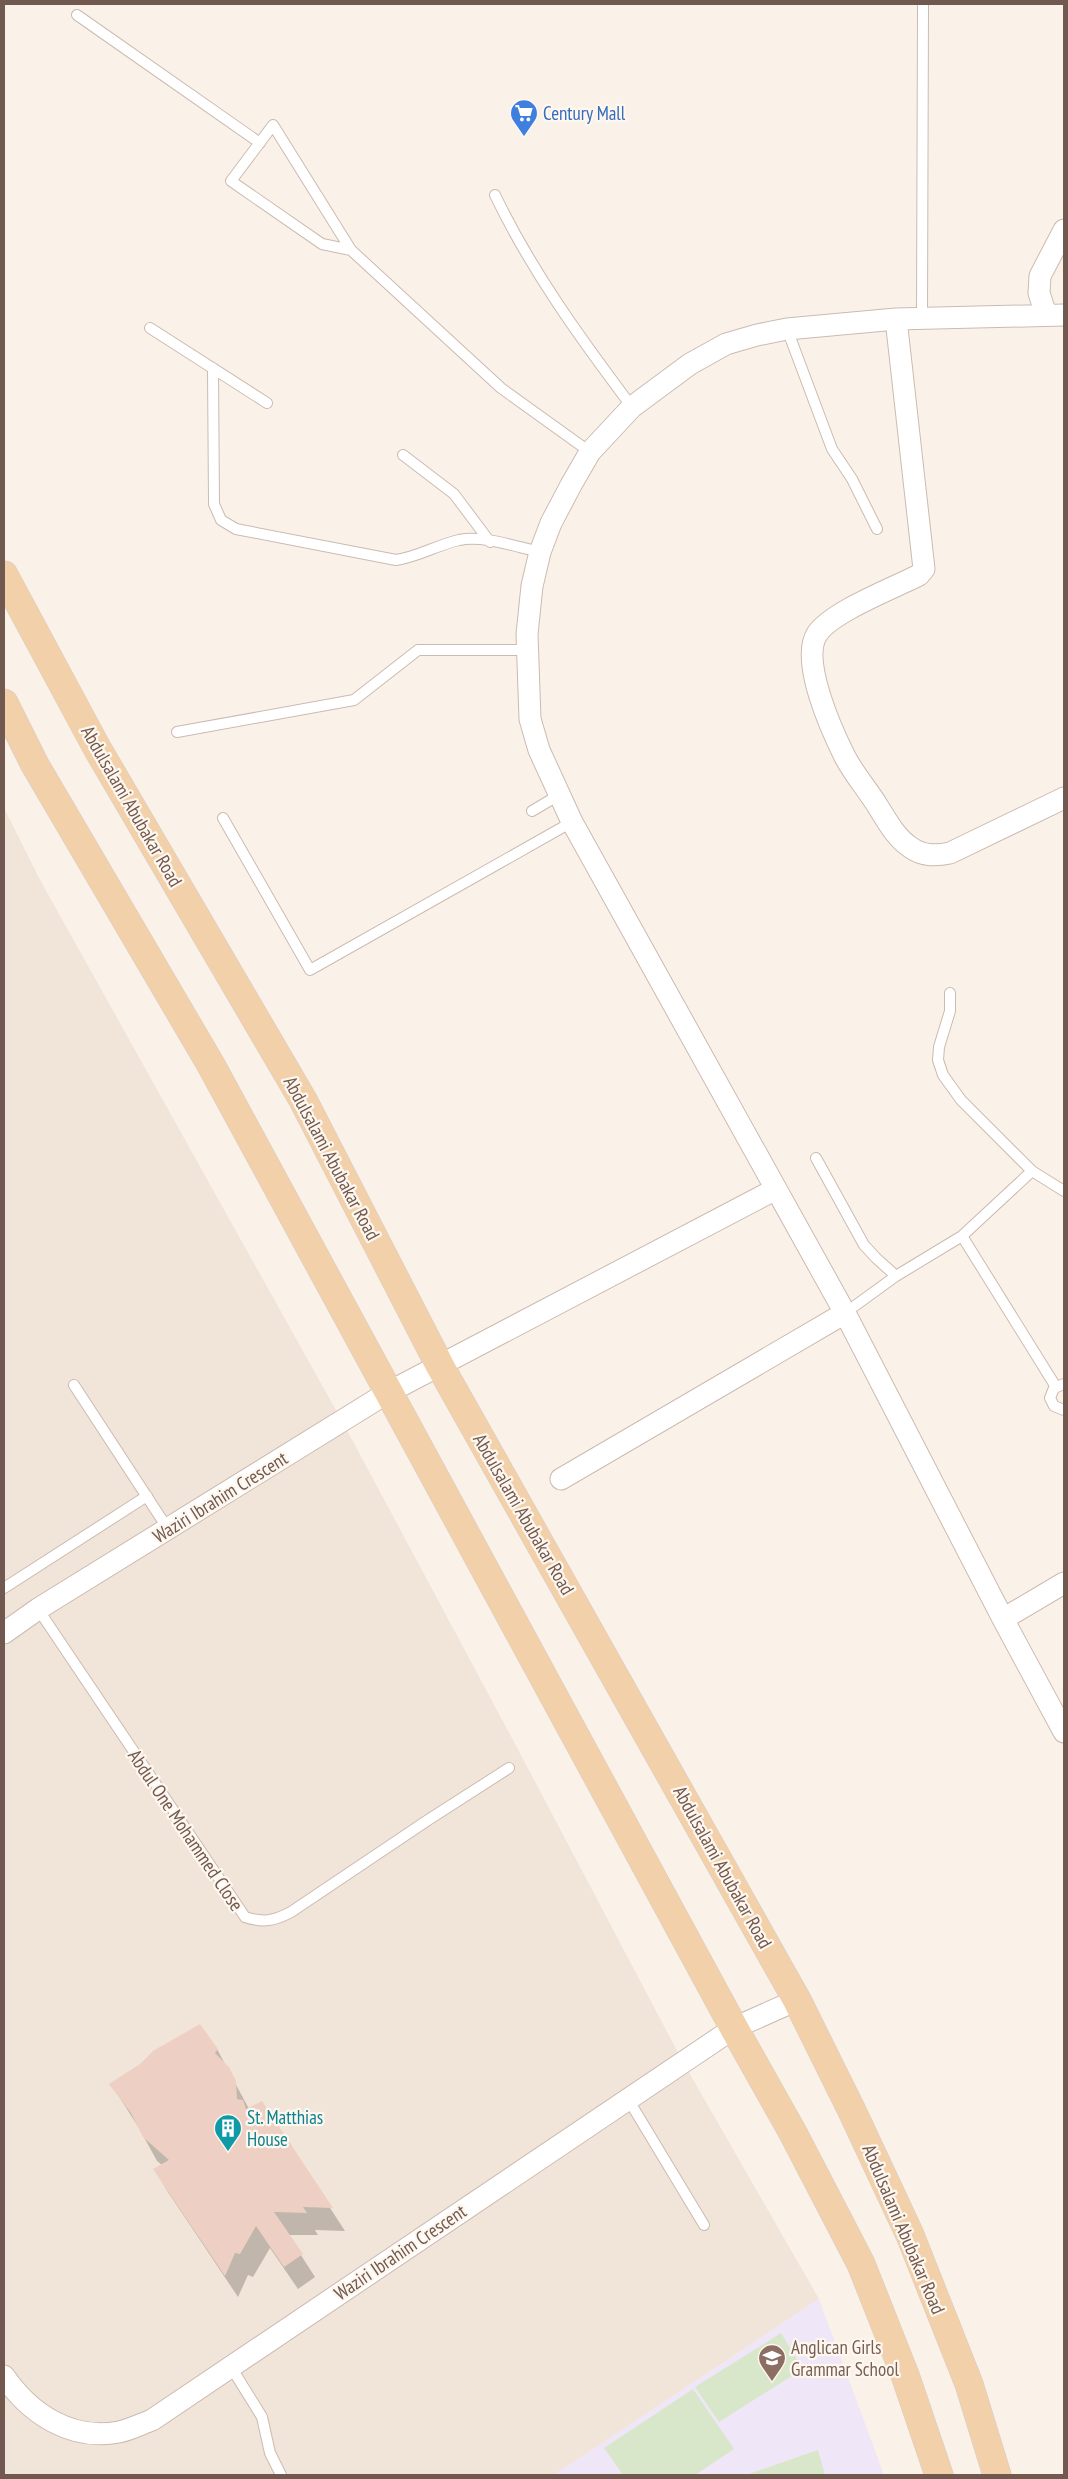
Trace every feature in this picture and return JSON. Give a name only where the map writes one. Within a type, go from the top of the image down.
[{"type":"main road","name":"Abdulsalami Abubakar Road","points":[[4,575],[97,748],[303,1100],[440,1366],[797,2000],[910,2235],[969,2384],[997,2475]]},
{"type":"main road","points":[[4,703],[35,765],[211,1065],[734,2028],[793,2133],[861,2264],[906,2375],[939,2475]]},
{"type":"street","points":[[1055,315],[1039,293],[1040,276],[1064,230]]},
{"type":"street","points":[[1055,315],[896,319],[787,329],[726,344],[690,364],[632,407],[590,452],[552,523],[540,552],[532,586],[527,650],[530,719],[539,750],[572,822],[844,1313],[1002,1619],[1064,1732]]},
{"type":"street","points":[[896,319],[925,562],[924,569],[919,575],[837,616],[817,634],[812,653],[815,680],[846,759],[896,834],[909,847],[922,853],[936,856],[950,853],[1064,798]]},
{"type":"street","name":"Waziri Ibrahim Crescent","points":[[4,1633],[38,1609],[388,1393],[776,1189]]},
{"type":"street","points":[[561,1479],[844,1313]]},
{"type":"street","points":[[1002,1619],[1064,1583]]},
{"type":"street","name":"Waziri Ibrahim Crescent","points":[[4,2376],[17,2396],[48,2421],[87,2434],[119,2432],[152,2420],[734,2028],[797,2000]]},
{"type":"lane","points":[[922,318],[923,4]]},
{"type":"lane","points":[[77,15],[260,142]]},
{"type":"lane","points":[[351,250],[322,244],[231,181],[274,125],[351,250],[501,388],[590,452]]},
{"type":"lane","points":[[494,195],[515,238],[564,315],[632,407]]},
{"type":"lane","points":[[150,328],[268,403]]},
{"type":"lane","points":[[787,329],[832,449],[852,479],[877,529]]},
{"type":"lane","points":[[212,368],[214,504],[221,520],[236,529],[396,560],[413,558],[459,540],[476,539],[540,552]]},
{"type":"lane","points":[[403,455],[454,494],[490,542]]},
{"type":"lane","points":[[177,732],[354,700],[418,650],[527,650]]},
{"type":"lane","points":[[532,811],[560,795]]},
{"type":"lane","points":[[223,818],[310,970],[572,822]]},
{"type":"lane","points":[[950,992],[950,1011],[938,1054],[943,1075],[962,1100],[1032,1171],[1064,1191]]},
{"type":"lane","points":[[816,1158],[864,1245],[896,1276]]},
{"type":"lane","points":[[844,1313],[896,1276],[962,1236],[1032,1171]]},
{"type":"lane","points":[[962,1236],[1060,1385],[1051,1393],[1050,1400],[1055,1407],[1064,1410]]},
{"type":"lane","points":[[74,1386],[168,1529]]},
{"type":"lane","points":[[4,1588],[147,1496]]},
{"type":"lane","name":"Abdul One Mohammed Close","points":[[38,1609],[244,1917],[257,1921],[274,1921],[291,1912],[509,1768]]},
{"type":"lane","points":[[628,2099],[704,2225]]},
{"type":"lane","points":[[231,2367],[262,2417],[270,2453],[281,2475]]},
{"type":"shaded area","points":[[4,808],[39,878],[342,1421],[683,2062],[819,2299],[554,2475],[4,2475]]},
{"type":"shaded area","name":"Anglican Girls Grammar School","points":[[819,2299],[884,2475],[554,2475]]},
{"type":"green space","points":[[781,2333],[803,2369],[719,2422],[695,2387]]},
{"type":"green space","points":[[693,2389],[734,2449],[695,2475],[623,2475],[604,2448]]},
{"type":"green space","points":[[818,2450],[825,2475],[746,2475]]},
{"type":"building","name":"St. Matthias House","points":[[200,2024],[218,2049],[215,2053],[229,2067],[236,2081],[237,2099],[243,2100],[246,2109],[262,2101],[333,2208],[303,2207],[307,2213],[274,2212],[303,2254],[284,2267],[256,2226],[240,2254],[235,2253],[225,2276],[153,2169],[169,2160],[143,2137],[131,2113],[109,2084],[140,2064],[153,2051]]},
{"type":"place","name":"Century Mall","points":[[524,137]]},
{"type":"place","name":"St. Matthias House","points":[[228,2152]]},
{"type":"place","name":"Anglican Girls Grammar School","points":[[772,2382]]}]
